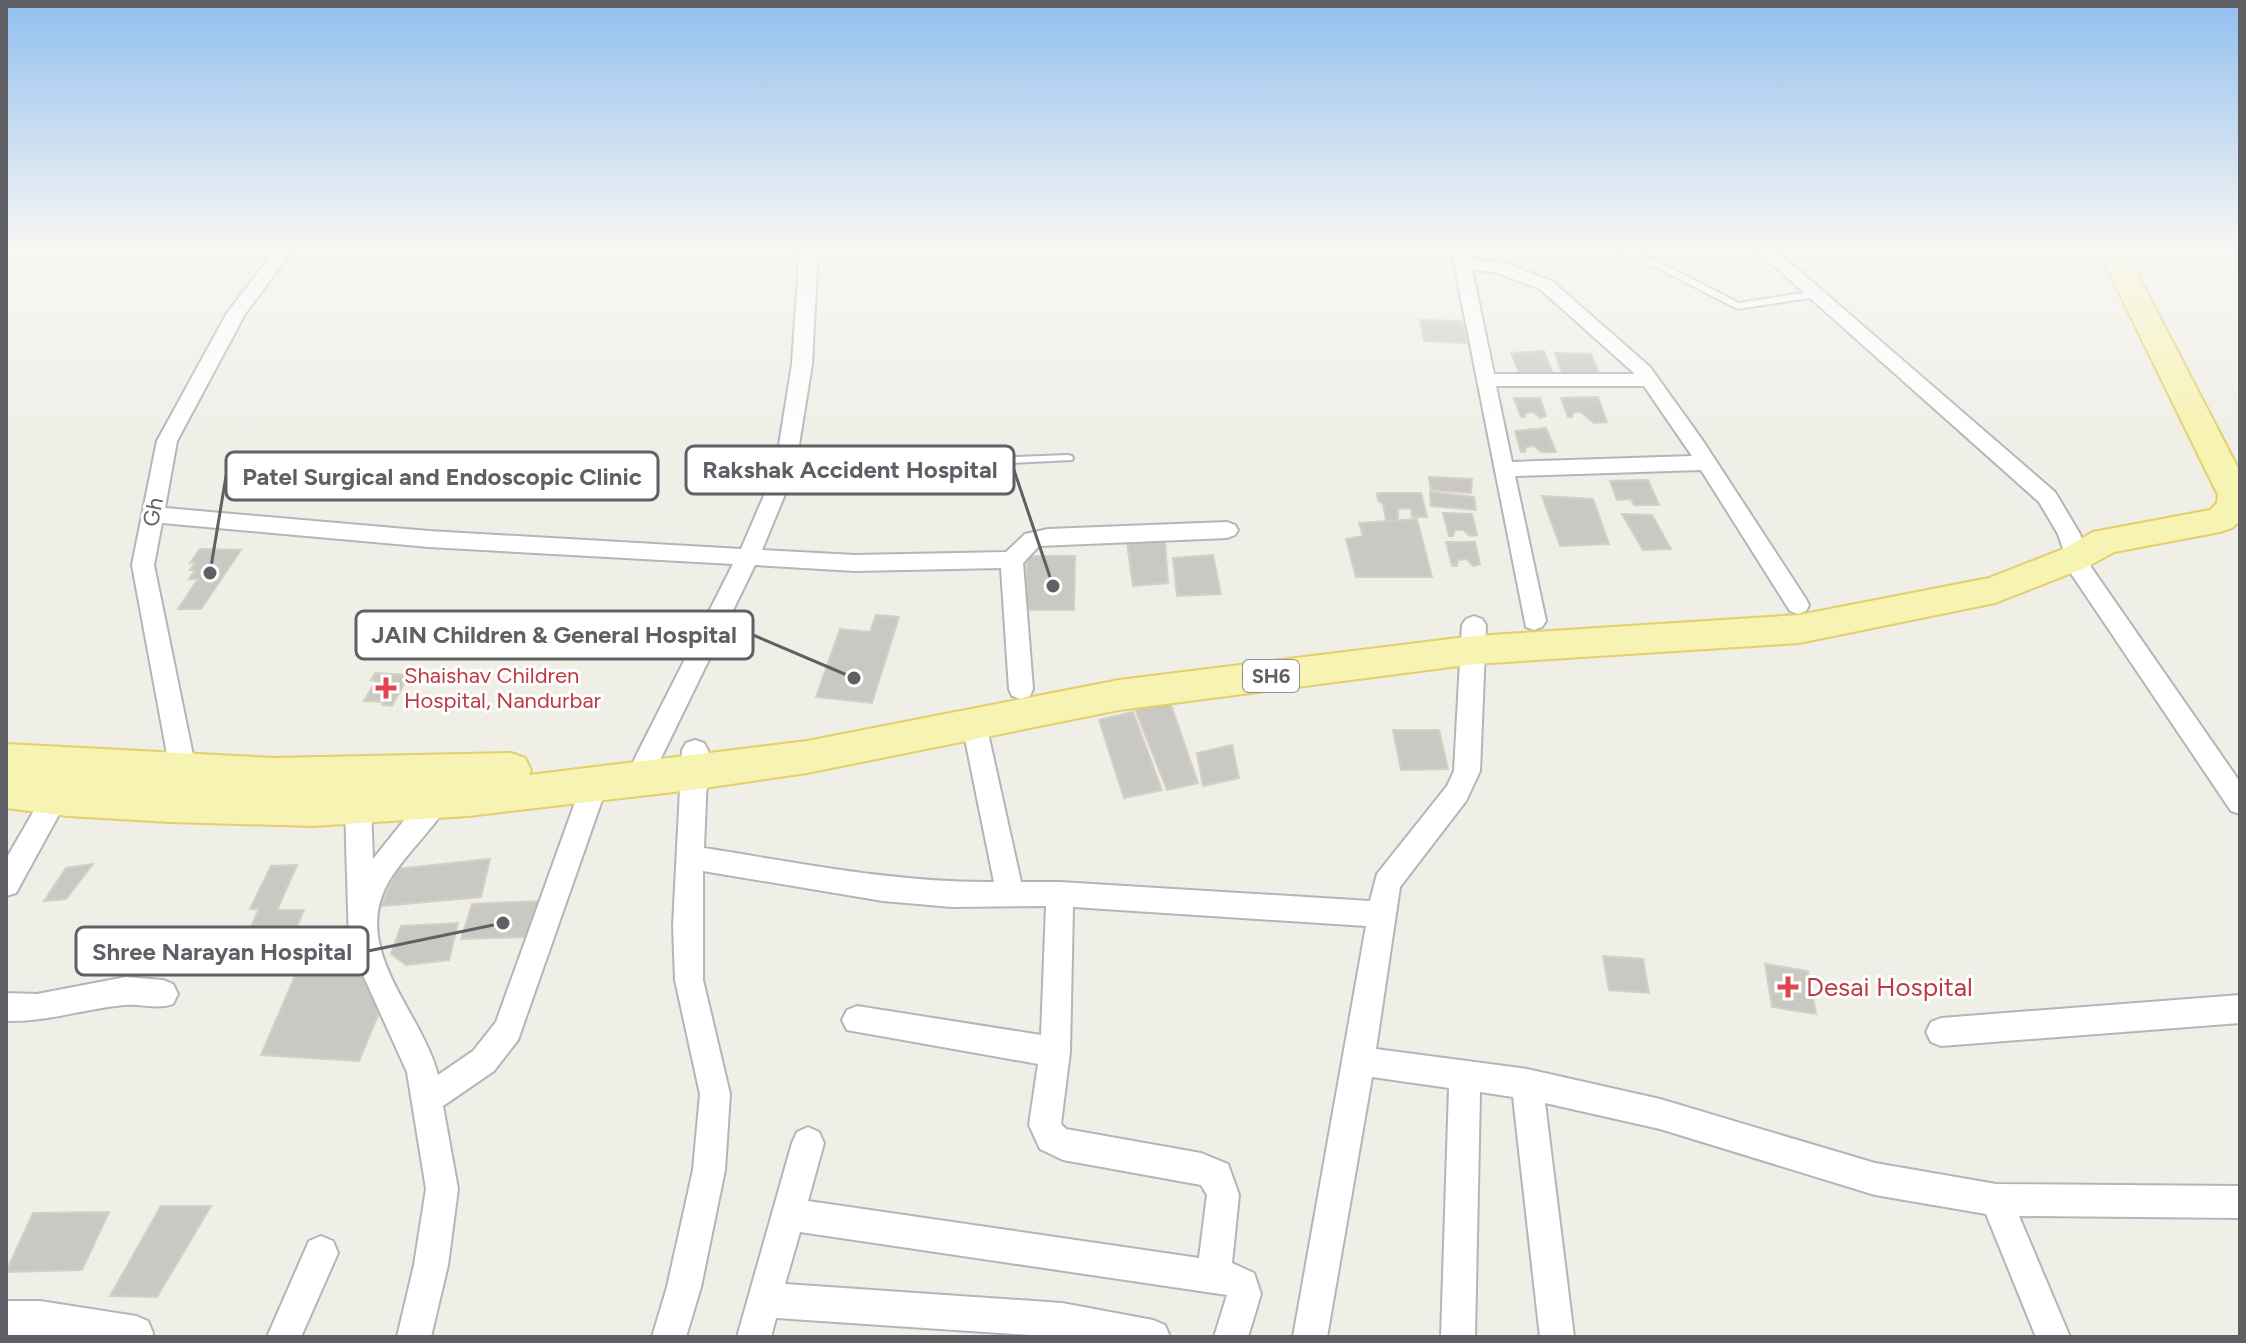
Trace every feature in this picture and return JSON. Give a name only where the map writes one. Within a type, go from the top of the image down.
[{"type":"main road","name":"SH6","points":[[445,787],[693,762],[807,757],[1119,695],[1474,637],[1534,621],[1798,605],[2013,564],[2072,546],[2236,520],[2235,495],[2197,442],[2125,311]]},
{"type":"main road","name":"SH6","points":[[693,762],[792,735],[1021,689],[1474,637],[1799,629],[1995,590],[2072,546],[2093,522],[2187,506],[2203,498],[2197,442],[2138,311]]},
{"type":"main road","name":"SH6","points":[[6,761],[273,775],[364,790]]},
{"type":"main road","name":"SH6","points":[[6,791],[55,798],[265,809],[364,790],[595,783],[645,768]]},
{"type":"street","name":"Gh","points":[[183,770],[143,565],[167,441],[238,311]]},
{"type":"street","points":[[645,768],[748,557],[785,470],[802,364],[805,311]]},
{"type":"street","points":[[1471,311],[1534,621]]},
{"type":"street","points":[[1574,311],[1649,380],[1707,463],[1798,605]]},
{"type":"street","points":[[1834,311],[2047,497],[2072,546],[2240,803]]},
{"type":"street","points":[[1485,380],[1649,380]]},
{"type":"street","points":[[1503,469],[1707,463]]},
{"type":"street","points":[[153,515],[429,539],[855,563],[1011,561],[1033,539],[1227,530]]},
{"type":"street","points":[[1011,561],[1021,689]]},
{"type":"street","points":[[1310,1337],[1360,1061],[1387,883],[1457,793],[1467,771],[1474,637]]},
{"type":"street","points":[[974,724],[1010,895]]},
{"type":"street","points":[[669,1337],[684,1287],[709,1170],[715,1094],[689,980],[693,762]]},
{"type":"street","points":[[170,805],[183,770]]},
{"type":"street","points":[[428,1098],[476,1069],[498,1048],[508,1030],[595,783]]},
{"type":"street","points":[[362,913],[382,868],[445,787]]},
{"type":"street","points":[[364,790],[363,944],[422,1071],[442,1189],[431,1265],[414,1337]]},
{"type":"street","points":[[6,884],[55,798]]},
{"type":"street","points":[[689,857],[883,889],[952,895],[1060,894],[1382,914]]},
{"type":"street","points":[[1060,894],[1055,1052],[1045,1125],[1051,1138],[1063,1144],[1201,1169],[1217,1175],[1223,1195],[1214,1276]]},
{"type":"street","points":[[6,1007],[37,1008],[126,991],[163,994]]},
{"type":"street","points":[[1941,1032],[2240,1009]]},
{"type":"street","points":[[857,1020],[1055,1052]]},
{"type":"street","points":[[1360,1061],[1527,1084],[1660,1114],[1875,1179],[1996,1200],[2240,1202]]},
{"type":"street","points":[[1458,1337],[1465,1075]]},
{"type":"street","points":[[1527,1084],[1557,1337]]},
{"type":"street","points":[[754,1337],[808,1143]]},
{"type":"street","points":[[1996,1200],[2053,1337]]},
{"type":"street","points":[[788,1214],[1231,1279],[1242,1285],[1244,1294],[1231,1337]]},
{"type":"street","points":[[284,1337],[321,1253]]},
{"type":"street","points":[[764,1300],[1062,1320],[1153,1337]]},
{"type":"street","points":[[6,1318],[40,1318],[136,1333]]},
{"type":"lane","points":[[785,470],[1068,458]]},
{"type":"building","points":[[1420,320],[1462,321],[1466,343],[1424,341]]},
{"type":"building","points":[[1544,351],[1554,376],[1521,378],[1511,353]]},
{"type":"building","points":[[1555,353],[1591,354],[1601,378],[1564,378]]},
{"type":"building","points":[[1598,397],[1607,422],[1594,423],[1581,412],[1573,412],[1572,417],[1568,417],[1561,398]]},
{"type":"building","points":[[1514,398],[1540,398],[1546,416],[1540,418],[1534,412],[1521,417]]},
{"type":"building","points":[[1546,428],[1556,452],[1541,452],[1534,446],[1526,447],[1525,452],[1521,452],[1515,431]]},
{"type":"building","points":[[1429,477],[1472,479],[1471,493],[1431,490]]},
{"type":"building","points":[[1648,480],[1659,505],[1634,505],[1631,499],[1617,500],[1610,481]]},
{"type":"building","points":[[1430,492],[1474,497],[1476,510],[1431,506]]},
{"type":"building","points":[[1377,493],[1421,493],[1427,517],[1412,517],[1411,508],[1398,509],[1398,521],[1386,521]]},
{"type":"building","points":[[1542,496],[1593,499],[1609,544],[1560,546]]},
{"type":"building","points":[[1443,513],[1472,514],[1477,535],[1470,536],[1463,530],[1455,530],[1453,536],[1449,536]]},
{"type":"building","points":[[1622,514],[1652,515],[1671,549],[1643,550]]},
{"type":"building","points":[[1417,519],[1432,577],[1356,577],[1346,539],[1363,536],[1359,523]]},
{"type":"building","points":[[1165,541],[1168,583],[1133,586],[1127,543]]},
{"type":"building","points":[[1446,542],[1475,542],[1480,564],[1473,566],[1467,559],[1458,560],[1457,566],[1452,566]]},
{"type":"building","points":[[200,549],[241,550],[201,609],[178,609],[198,579],[189,579],[195,570],[190,570],[195,563],[190,563]]},
{"type":"building","points":[[1213,555],[1221,594],[1177,596],[1173,558]]},
{"type":"building","points":[[1027,556],[1075,556],[1074,610],[1024,610]]},
{"type":"building","points":[[876,615],[899,617],[872,703],[816,697],[840,629],[870,632]]},
{"type":"building","points":[[375,673],[409,675],[392,706],[382,705],[384,702],[364,701],[376,680],[371,680]]},
{"type":"building","points":[[1169,699],[1198,783],[1167,790],[1135,709]]},
{"type":"building","points":[[1133,712],[1162,790],[1124,798],[1099,720]]},
{"type":"building","points":[[1393,730],[1439,730],[1448,769],[1401,770]]},
{"type":"building","points":[[1232,745],[1239,778],[1203,786],[1197,753]]},
{"type":"building","points":[[490,859],[481,897],[381,906],[397,869]]},
{"type":"building","points":[[93,864],[66,899],[44,901],[66,868]]},
{"type":"building","points":[[297,865],[277,910],[304,910],[286,951],[255,951],[245,974],[228,975],[259,909],[250,909],[271,866]]},
{"type":"building","points":[[539,901],[528,937],[461,939],[472,904]]},
{"type":"building","points":[[458,923],[449,960],[406,965],[391,954],[401,926]]},
{"type":"building","points":[[1603,956],[1643,959],[1649,993],[1609,990]]},
{"type":"building","points":[[1765,964],[1808,971],[1816,1014],[1772,1007]]},
{"type":"building","points":[[298,969],[361,971],[379,1013],[359,1061],[261,1055]]},
{"type":"building","points":[[161,1206],[211,1206],[157,1297],[110,1296]]},
{"type":"building","points":[[109,1212],[82,1270],[6,1272],[33,1213]]},
{"type":"place","name":"Patel Surgical and Endoscopic Clinic","points":[[210,573]]},
{"type":"place","name":"Rakshak Accident Hospital","points":[[1053,586]]},
{"type":"place","name":"JAIN Children & General Hospital","points":[[854,678]]},
{"type":"place","name":"Shaishav Children Hospital, Nandurbar","points":[[386,688]]},
{"type":"place","name":"Shree Narayan Hospital","points":[[503,923]]},
{"type":"place","name":"Desai Hospital","points":[[1788,987]]}]
